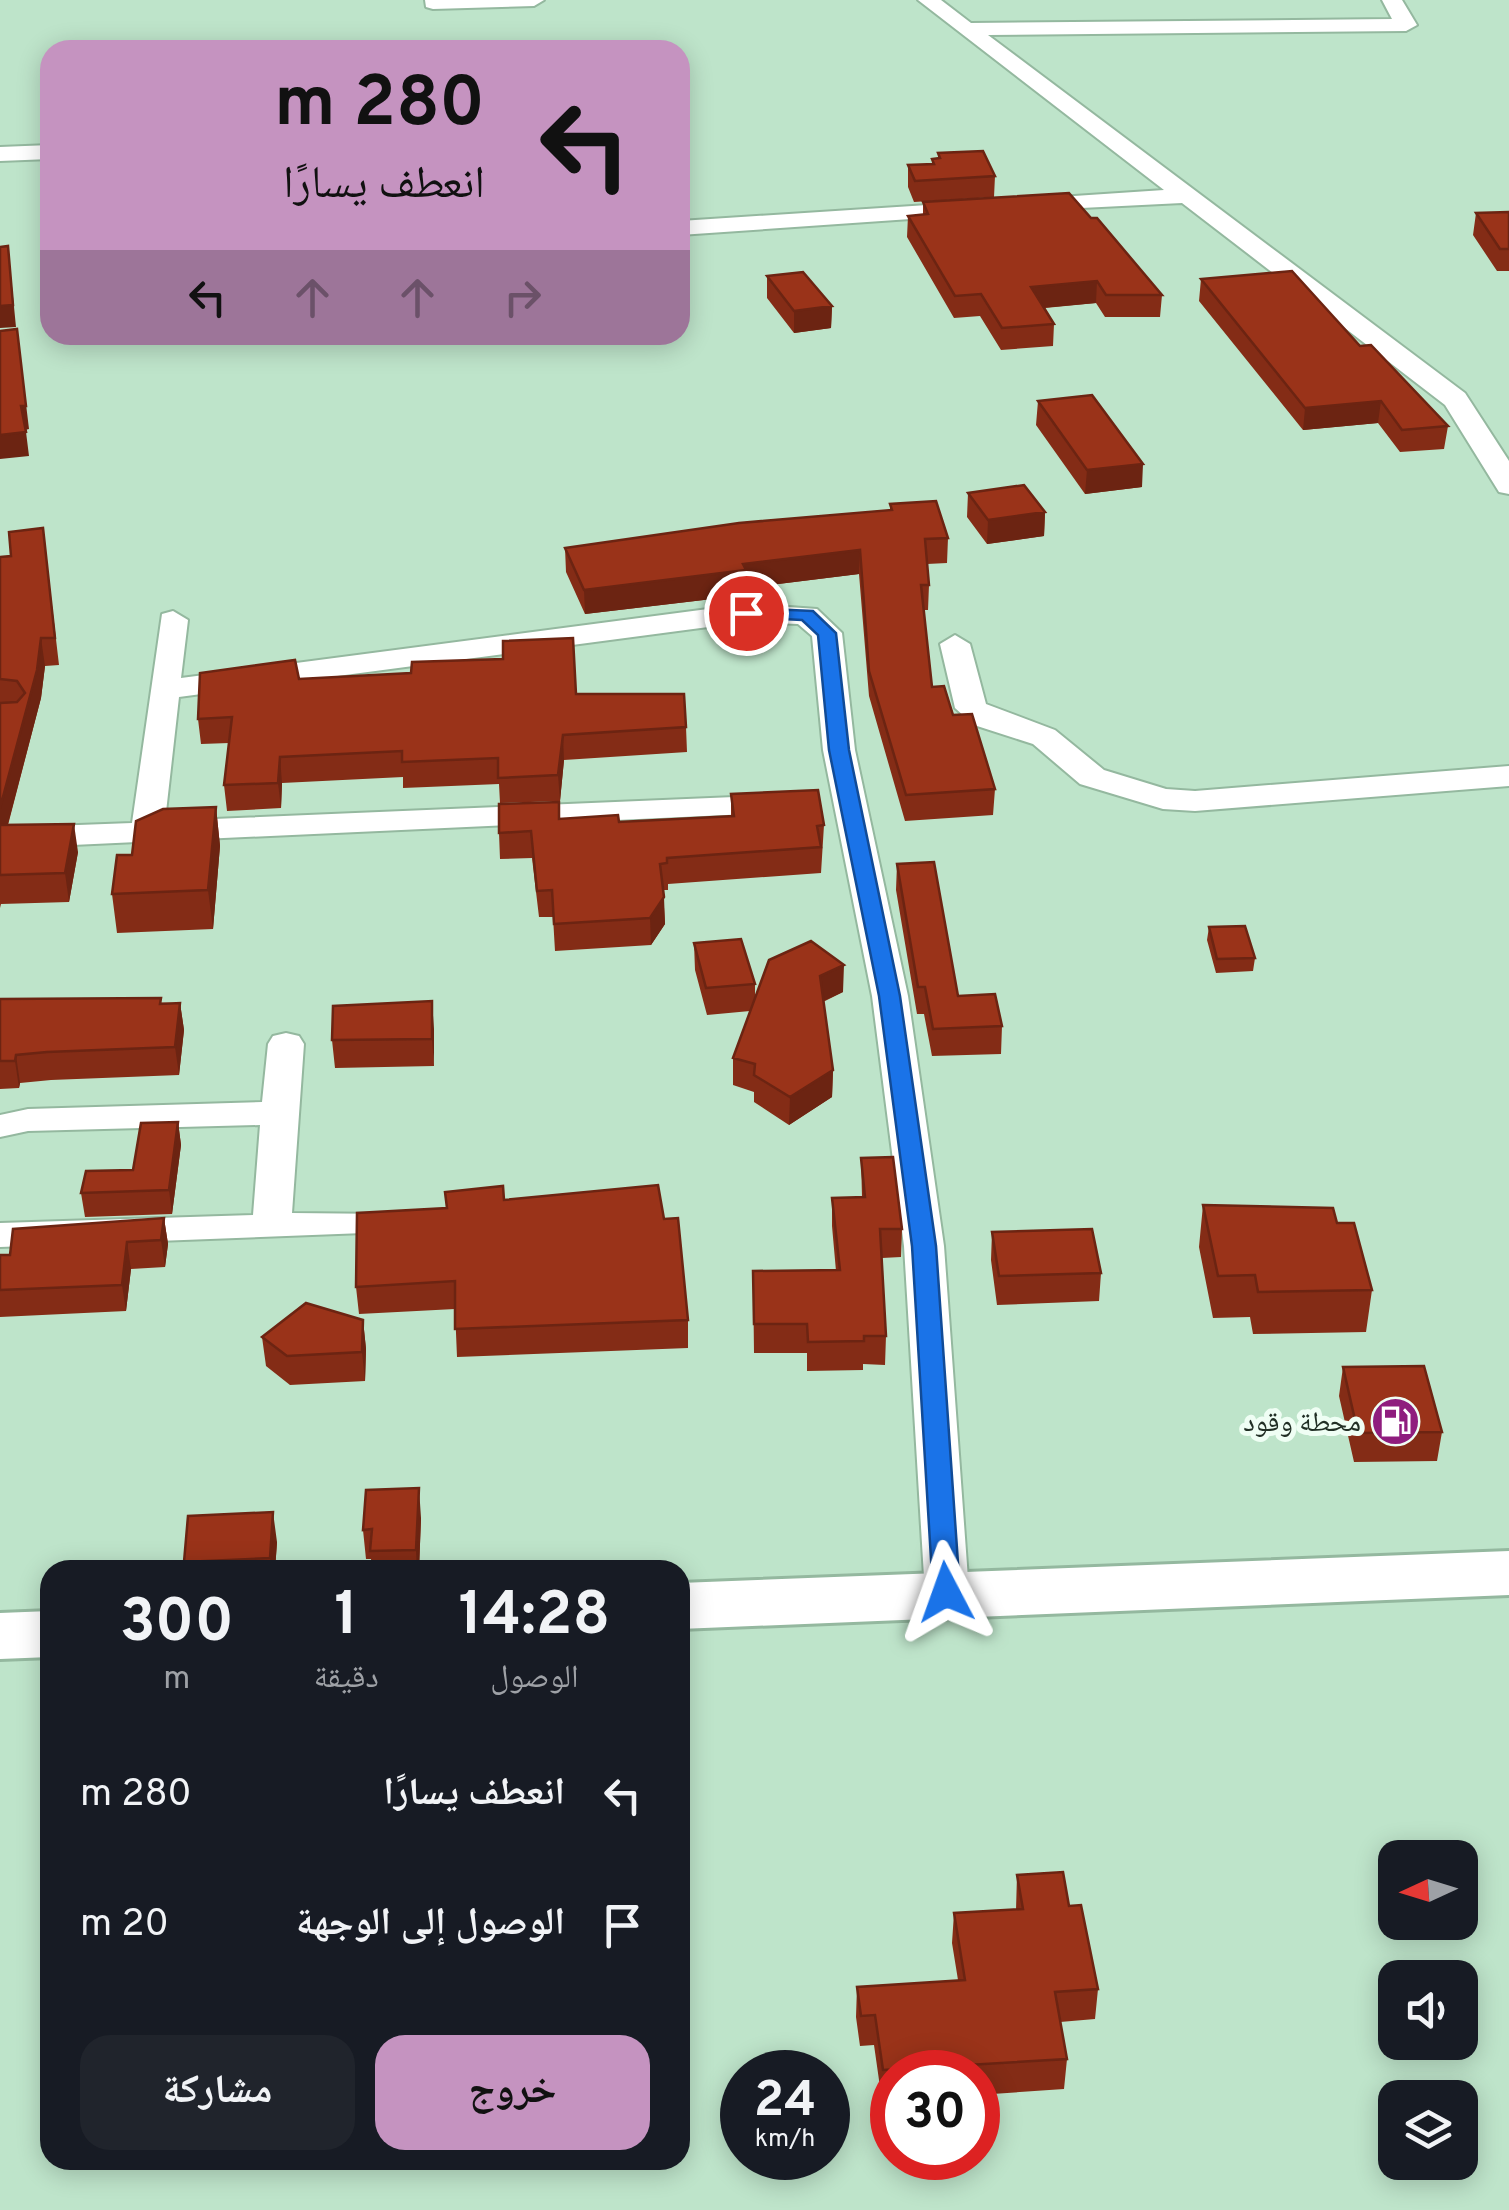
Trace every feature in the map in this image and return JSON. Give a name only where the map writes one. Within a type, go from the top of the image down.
[{"type":"main road","points":[[690,1605],[946,1592],[1509,1573]]},
{"type":"main road","points":[[0,1636],[40,1634]]},
{"type":"street","points":[[433,3],[534,0]]},
{"type":"street","points":[[928,0],[1455,399],[1509,486]]},
{"type":"street","points":[[966,28],[1406,25],[1392,0]]},
{"type":"street","points":[[0,154],[40,152]]},
{"type":"street","points":[[690,227],[1186,196]]},
{"type":"street","points":[[167,690],[746,613],[790,612],[820,622],[827,633],[848,802],[890,996],[924,1246],[946,1592]]},
{"type":"street","points":[[147,832],[173,620]]},
{"type":"street","points":[[955,644],[971,708],[985,718],[1044,738],[1092,777],[1134,792],[1194,800],[1509,776]]},
{"type":"street","points":[[50,836],[848,802]]},
{"type":"street","points":[[272,1224],[286,1044]]},
{"type":"street","points":[[0,1126],[50,1119],[280,1113]]},
{"type":"street","points":[[0,1235],[376,1223]]},
{"type":"building","points":[[983,151],[995,176],[915,181],[908,165],[934,164],[932,159],[940,158],[938,153]]},
{"type":"building","points":[[1069,193],[1091,218],[1097,218],[1162,295],[1106,295],[1097,281],[1031,287],[1054,324],[1002,328],[981,294],[955,296],[908,216],[928,214],[923,202]]},
{"type":"building","points":[[1509,212],[1509,249],[1500,249],[1476,213]]},
{"type":"building","points":[[8,246],[13,305],[0,306],[0,247]]},
{"type":"building","points":[[1292,271],[1360,346],[1371,345],[1448,426],[1402,430],[1381,401],[1305,408],[1201,279]]},
{"type":"building","points":[[803,272],[832,306],[794,311],[767,276]]},
{"type":"building","points":[[17,329],[26,432],[0,435],[0,331]]},
{"type":"building","points":[[1092,395],[1143,464],[1087,470],[1038,401]]},
{"type":"building","points":[[1024,485],[1045,512],[988,520],[968,493]]},
{"type":"building","points":[[936,501],[948,538],[925,539],[929,585],[921,585],[932,687],[944,686],[953,715],[972,714],[995,789],[906,795],[869,671],[860,550],[743,564],[746,570],[584,590],[565,548],[739,523],[892,510],[890,504]]},
{"type":"building","points":[[43,528],[55,638],[41,638],[37,670],[0,808],[0,703],[17,702],[25,693],[17,681],[0,679],[0,557],[11,556],[9,532]]},
{"type":"building","points":[[573,638],[576,694],[684,694],[686,727],[563,735],[558,775],[498,778],[498,758],[402,762],[402,751],[280,757],[278,783],[224,785],[232,717],[198,719],[200,673],[295,660],[299,679],[411,673],[412,662],[503,659],[503,641]]},
{"type":"building","points":[[818,790],[824,825],[817,826],[821,847],[667,858],[667,863],[660,864],[664,897],[650,918],[554,924],[552,890],[537,891],[531,831],[499,833],[499,804],[559,802],[559,819],[618,815],[619,822],[734,816],[731,794]]},
{"type":"building","points":[[216,807],[208,890],[112,894],[117,855],[132,855],[136,821],[163,809]]},
{"type":"building","points":[[74,824],[65,873],[0,875],[0,825]]},
{"type":"building","points":[[934,862],[958,996],[995,994],[1002,1026],[933,1029],[925,987],[918,987],[897,864]]},
{"type":"building","points":[[1245,926],[1255,958],[1217,959],[1209,927]]},
{"type":"building","points":[[741,939],[755,984],[706,988],[694,943]]},
{"type":"building","points":[[811,941],[844,965],[820,976],[833,1070],[790,1097],[754,1075],[755,1064],[733,1058],[769,960]]},
{"type":"building","points":[[161,998],[160,1004],[180,1003],[175,1047],[47,1052],[0,1061],[0,999]]},
{"type":"building","points":[[432,1001],[432,1039],[332,1040],[333,1006]]},
{"type":"building","points":[[178,1122],[169,1190],[81,1193],[86,1171],[133,1170],[141,1123]]},
{"type":"building","points":[[893,1157],[902,1229],[880,1229],[886,1336],[864,1336],[864,1341],[808,1342],[807,1324],[754,1324],[753,1271],[840,1270],[832,1198],[865,1197],[861,1158]]},
{"type":"building","points":[[658,1185],[664,1219],[678,1218],[688,1320],[455,1329],[455,1281],[356,1287],[357,1213],[447,1208],[445,1192],[503,1186],[504,1200]]},
{"type":"building","points":[[1203,1205],[1333,1208],[1337,1223],[1354,1223],[1372,1290],[1258,1292],[1255,1275],[1218,1276]]},
{"type":"building","points":[[164,1218],[161,1240],[127,1242],[122,1285],[0,1290],[0,1255],[10,1255],[13,1229]]},
{"type":"building","points":[[1092,1229],[1101,1273],[999,1276],[992,1232]]},
{"type":"building","points":[[306,1303],[363,1320],[362,1352],[287,1356],[262,1337]]},
{"type":"building","points":[[1424,1366],[1442,1432],[1358,1433],[1343,1367]]},
{"type":"building","points":[[419,1488],[416,1550],[370,1551],[372,1529],[363,1530],[366,1490]]},
{"type":"building","points":[[273,1512],[270,1558],[184,1560],[188,1516]]},
{"type":"building","points":[[1063,1872],[1069,1906],[1081,1905],[1098,1989],[1055,1992],[1067,2059],[1000,2063],[1000,2050],[880,2050],[875,2015],[861,2016],[857,1987],[965,1980],[954,1913],[1023,1909],[1017,1875]]},
{"type":"place","name":"محطة وقود","points":[[1396,1421]]},
{"type":"route","points":[[746,613],[806,614],[820,622],[827,633],[839,750],[890,996],[924,1246],[946,1592]]}]
